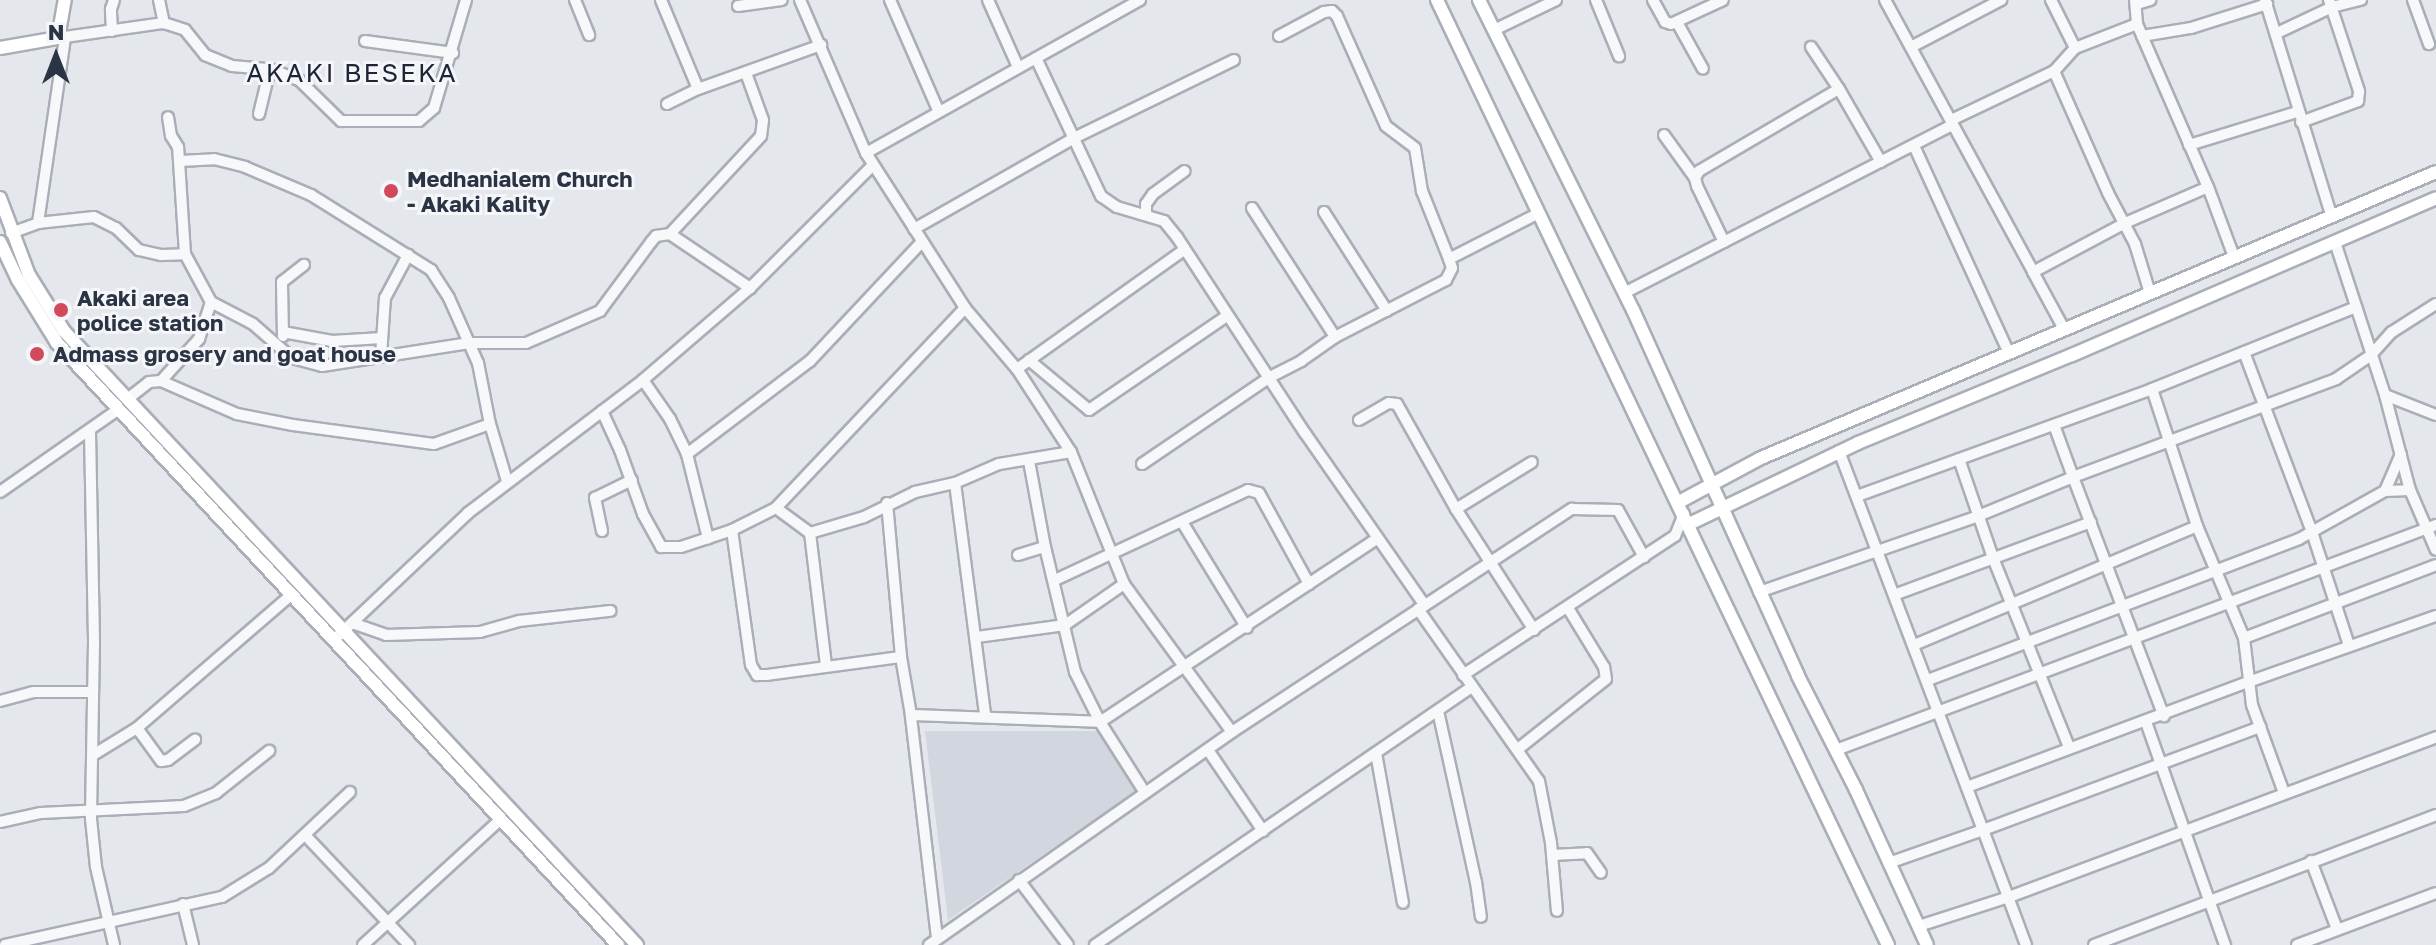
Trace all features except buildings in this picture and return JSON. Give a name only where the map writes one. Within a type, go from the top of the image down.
[{"type":"main road","points":[[0,48],[61,37],[65,0]]},
{"type":"main road","points":[[1437,0],[1888,945]]},
{"type":"main road","points":[[1479,0],[1552,154],[1624,293],[1759,592],[1927,945]]},
{"type":"main road","points":[[1684,513],[1711,486],[1761,458],[2436,172]]},
{"type":"main road","points":[[2416,180],[2418,206]]},
{"type":"main road","points":[[0,198],[3,242],[50,333],[292,594],[343,631],[501,819],[618,945]]},
{"type":"main road","points":[[1684,513],[1720,506],[1839,451],[2436,198]]},
{"type":"main road","points":[[3,242],[29,275],[64,331],[130,397],[343,631],[637,945]]},
{"type":"street","points":[[112,31],[114,0]]},
{"type":"street","points":[[159,0],[164,23]]},
{"type":"street","points":[[38,223],[61,37],[164,23],[185,30],[205,55],[232,66],[270,69],[308,87],[341,121],[419,121],[434,108],[453,53],[466,0]]},
{"type":"street","points":[[575,0],[589,35]]},
{"type":"street","points":[[661,0],[698,89]]},
{"type":"street","points":[[738,6],[782,0]]},
{"type":"street","points":[[800,0],[873,165],[965,308],[1017,369],[1071,452],[1124,584],[1232,732]]},
{"type":"street","points":[[890,0],[938,110]]},
{"type":"street","points":[[988,0],[1018,67]]},
{"type":"street","points":[[866,153],[938,110],[1140,0]]},
{"type":"street","points":[[1494,30],[1556,0]]},
{"type":"street","points":[[1596,0],[1619,56]]},
{"type":"street","points":[[1653,0],[1665,22],[1678,24],[1723,0]]},
{"type":"street","points":[[1885,0],[2064,329]]},
{"type":"street","points":[[1911,47],[2001,0]]},
{"type":"street","points":[[2051,0],[2075,48]]},
{"type":"street","points":[[2150,0],[2136,2],[2137,24],[2208,187],[2234,257]]},
{"type":"street","points":[[2277,33],[2331,4],[2361,0]]},
{"type":"street","points":[[2413,0],[2429,44]]},
{"type":"street","points":[[2142,36],[2191,28],[2266,2],[2331,215]]},
{"type":"street","points":[[2189,145],[2358,101],[2359,91],[2331,4]]},
{"type":"street","points":[[1142,464],[1335,337],[1446,280],[1452,268],[1422,191],[1415,148],[1386,126],[1337,16],[1332,11],[1324,12],[1279,36]]},
{"type":"street","points":[[1678,24],[1703,69]]},
{"type":"street","points":[[1624,293],[1881,162],[1915,148],[1952,123],[2054,71],[2075,48],[2137,24]]},
{"type":"street","points":[[365,41],[453,53]]},
{"type":"street","points":[[667,104],[698,89],[821,45]]},
{"type":"street","points":[[1811,47],[1881,162]]},
{"type":"street","points":[[1036,58],[1101,196],[1117,207],[1164,221],[1377,539],[1463,675],[1539,781],[1552,855],[1557,911]]},
{"type":"street","points":[[914,229],[1074,138],[1234,60]]},
{"type":"street","points":[[259,114],[270,69]]},
{"type":"street","points":[[2054,71],[2055,79],[2125,223],[2150,293]]},
{"type":"street","points":[[168,117],[180,161],[185,254],[211,302],[253,324],[292,358],[322,366],[469,343],[533,342],[589,318],[607,304],[627,269],[656,236],[670,234],[764,129],[746,73]]},
{"type":"street","points":[[1695,178],[1699,171],[1839,89]]},
{"type":"street","points":[[1664,135],[1695,178],[1724,242]]},
{"type":"street","points":[[1915,148],[2009,353]]},
{"type":"street","points":[[180,161],[202,157],[245,167],[311,195],[431,270],[440,282],[469,343],[485,387],[490,424],[507,481]]},
{"type":"street","points":[[343,631],[468,513],[643,380],[750,288],[873,165]]},
{"type":"street","points":[[1146,214],[1146,204],[1153,194],[1185,171]]},
{"type":"street","points":[[2033,272],[2125,223],[2208,187]]},
{"type":"street","points":[[1252,208],[1335,337]]},
{"type":"street","points":[[1324,212],[1387,311]]},
{"type":"street","points":[[1449,259],[1537,214]]},
{"type":"street","points":[[3,242],[38,223],[94,217],[116,228],[139,250],[161,255],[185,254]]},
{"type":"street","points":[[670,234],[750,288]]},
{"type":"street","points":[[2335,242],[2385,395],[2410,490],[2436,550]]},
{"type":"street","points":[[687,454],[810,361],[921,243]]},
{"type":"street","points":[[1017,369],[1184,250]]},
{"type":"street","points":[[381,356],[385,298],[408,255]]},
{"type":"street","points":[[283,351],[282,282],[304,265]]},
{"type":"street","points":[[161,381],[202,334],[211,302]]},
{"type":"street","points":[[1759,592],[1978,516],[2073,477],[2336,379],[2371,355],[2392,332],[2436,304]]},
{"type":"street","points":[[1857,496],[2152,389],[2356,307]]},
{"type":"street","points":[[602,411],[643,514],[661,547],[681,547],[732,530],[776,508],[965,308]]},
{"type":"street","points":[[1029,360],[1089,410],[1227,316]]},
{"type":"street","points":[[283,332],[332,341],[382,338]]},
{"type":"street","points":[[2244,352],[2311,529],[2349,645]]},
{"type":"street","points":[[643,380],[670,419],[687,454],[708,538]]},
{"type":"street","points":[[130,397],[149,382],[161,381],[237,414],[420,443],[442,443],[474,427],[490,424]]},
{"type":"street","points":[[2152,389],[2197,526],[2244,638],[2252,705],[2284,793]]},
{"type":"street","points":[[2385,395],[2436,415]]},
{"type":"street","points":[[1359,420],[1389,403],[1397,404],[1456,509],[1534,630]]},
{"type":"street","points":[[0,492],[119,409]]},
{"type":"street","points":[[2054,425],[2137,636],[2164,716]]},
{"type":"street","points":[[90,432],[91,812],[96,867],[114,945]]},
{"type":"street","points":[[1839,451],[2026,945]]},
{"type":"street","points":[[810,533],[864,517],[887,503],[932,486],[955,483],[999,464],[1071,452]]},
{"type":"street","points":[[2385,491],[2401,454]]},
{"type":"street","points":[[1959,459],[1993,558],[2069,747]]},
{"type":"street","points":[[1029,461],[1045,547],[1075,672],[1100,722],[1145,793]]},
{"type":"street","points":[[1456,509],[1532,462]]},
{"type":"street","points":[[602,531],[595,498],[632,480]]},
{"type":"street","points":[[955,483],[985,715]]},
{"type":"street","points":[[1055,580],[1255,490],[1309,584]]},
{"type":"street","points":[[1928,680],[2299,539],[2311,529],[2385,491],[2410,490]]},
{"type":"street","points":[[887,503],[933,942]]},
{"type":"street","points":[[933,942],[1232,732],[1561,515],[1582,507],[1618,510],[1644,557]]},
{"type":"street","points":[[776,508],[810,533],[826,666]]},
{"type":"street","points":[[1463,675],[1675,536],[1684,513]]},
{"type":"street","points":[[1182,522],[1247,628]]},
{"type":"street","points":[[1894,595],[2091,522]]},
{"type":"street","points":[[1836,750],[2436,525]]},
{"type":"street","points":[[1914,645],[2197,526]]},
{"type":"street","points":[[732,530],[752,671],[767,675],[901,657]]},
{"type":"street","points":[[911,715],[985,715],[1100,722],[1247,628],[1377,539]]},
{"type":"street","points":[[1018,555],[1045,547]]},
{"type":"street","points":[[2244,638],[2436,565]]},
{"type":"street","points":[[977,637],[1065,625],[1124,584]]},
{"type":"street","points":[[93,755],[137,728],[292,594]]},
{"type":"street","points":[[1518,749],[1606,679],[1604,667],[1568,608]]},
{"type":"street","points":[[343,631],[386,635],[480,632],[519,621],[610,611]]},
{"type":"street","points":[[1967,787],[2069,747],[2164,716],[2251,681],[2436,616]]},
{"type":"street","points":[[1095,945],[1472,687]]},
{"type":"street","points":[[0,701],[34,692],[93,692]]},
{"type":"street","points":[[1438,711],[1481,917]]},
{"type":"street","points":[[2146,722],[2158,764],[2225,945]]},
{"type":"street","points":[[1889,863],[2260,727]]},
{"type":"street","points":[[137,728],[161,761],[168,760],[195,740]]},
{"type":"street","points":[[1919,926],[2009,897],[2436,737]]},
{"type":"street","points":[[1208,750],[1263,831]]},
{"type":"street","points":[[0,822],[41,813],[91,812],[197,802],[216,793],[269,751]]},
{"type":"street","points":[[1376,753],[1403,903]]},
{"type":"street","points":[[5,945],[232,893],[269,868],[350,792]]},
{"type":"street","points":[[2094,945],[2436,815]]},
{"type":"street","points":[[363,945],[501,819]]},
{"type":"street","points":[[306,836],[409,945]]},
{"type":"street","points":[[1552,855],[1587,853],[1601,873]]},
{"type":"street","points":[[2311,861],[2337,929]]},
{"type":"street","points":[[1019,880],[1068,945]]},
{"type":"street","points":[[2297,945],[2436,893]]},
{"type":"street","points":[[183,904],[193,945]]},
{"type":"shaded area","points":[[925,731],[1103,731],[1136,791],[948,920]]},
{"type":"place","name":"Medhanialem Church - Akaki Kality","points":[[391,191]]},
{"type":"place","name":"Akaki area police station","points":[[61,310]]},
{"type":"place","name":"Admass grosery and goat house","points":[[37,354]]},
{"type":"district","name":"AKAKI BESEKA","points":[[352,73]]}]
